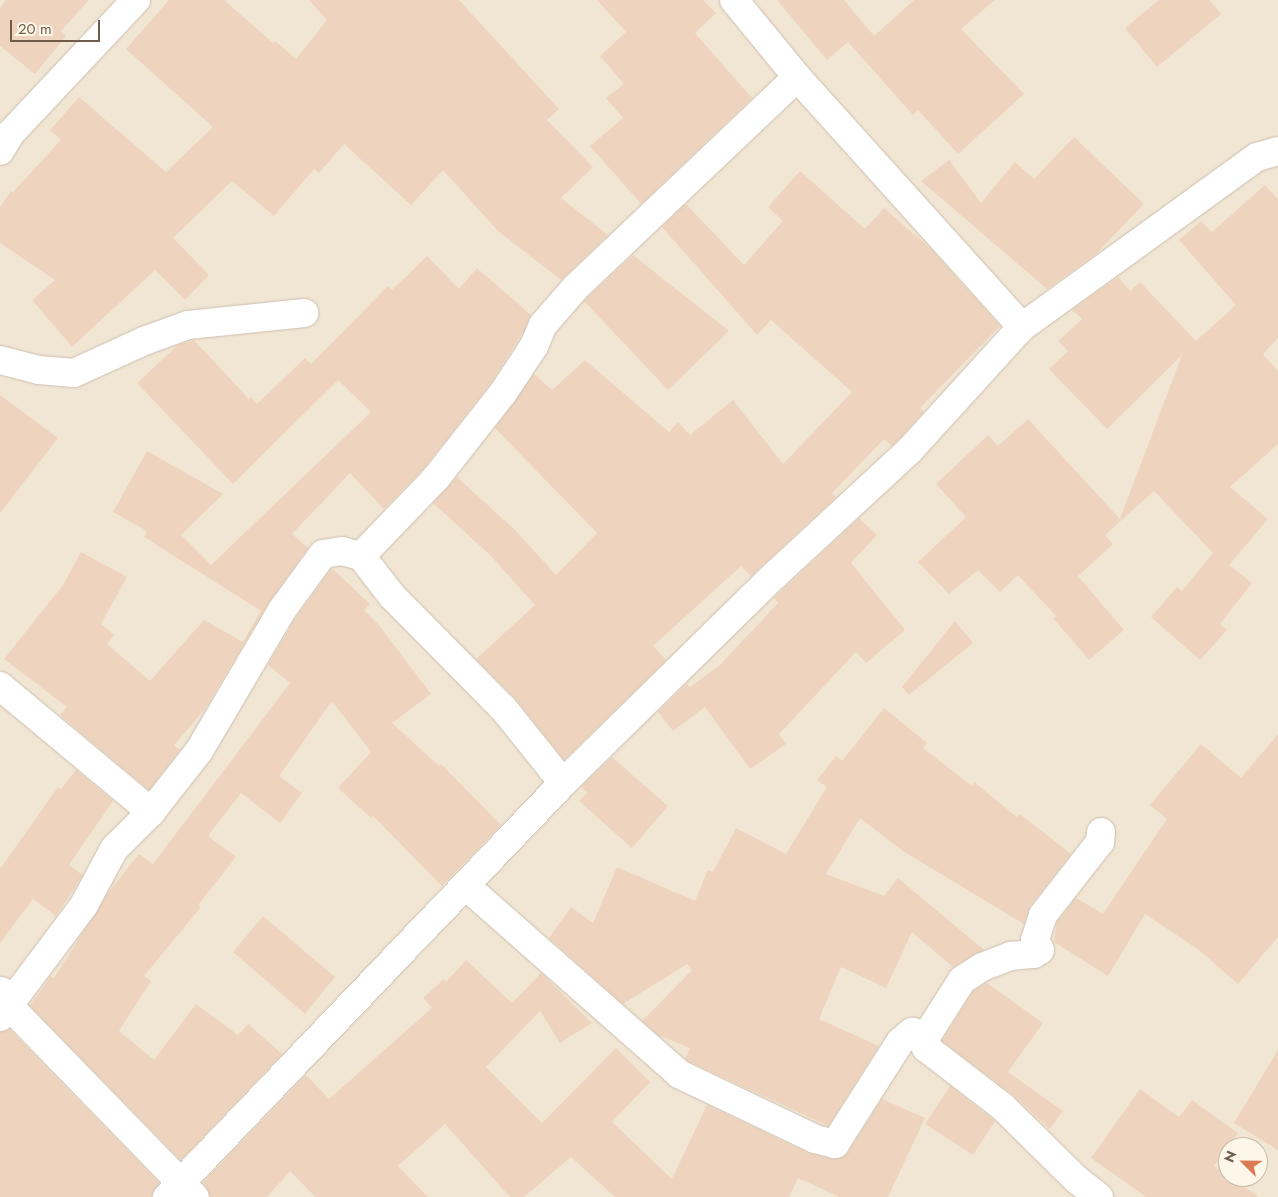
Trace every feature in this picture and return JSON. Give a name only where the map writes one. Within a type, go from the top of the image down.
[{"type":"street","points":[[0,151],[11,133],[136,0]]},
{"type":"street","points":[[734,0],[797,77],[1022,327]]},
{"type":"street","points":[[361,556],[436,478],[503,393],[534,346],[543,325],[575,288],[797,77]]},
{"type":"street","points":[[563,783],[503,708],[392,596],[361,556],[342,551],[323,554],[282,610],[199,751],[151,812],[114,849],[84,905],[3,1005],[181,1192],[563,783],[776,574],[909,451],[1022,327],[1257,157],[1278,151]]},
{"type":"street","points":[[0,360],[39,370],[74,373],[144,340],[188,325],[304,313]]},
{"type":"street","points":[[0,686],[151,812]]},
{"type":"street","points":[[1099,1197],[1077,1180],[1003,1107],[926,1048],[927,1035],[962,980],[982,967],[1010,956],[1034,954],[1040,950],[1035,940],[1043,915],[1100,842],[1101,832]]},
{"type":"street","points":[[466,886],[678,1074],[814,1139],[835,1144],[900,1042],[912,1032],[927,1035]]},
{"type":"shaded area","points":[[0,0],[1278,0],[1278,1197],[0,1197]]},
{"type":"building","points":[[6,0],[89,0],[61,31],[66,36],[35,74],[0,46],[0,8]]},
{"type":"building","points":[[169,0],[224,0],[273,43],[275,41],[296,59],[327,20],[309,0],[459,0],[559,109],[547,120],[593,167],[561,198],[608,235],[561,280],[498,231],[443,170],[411,205],[344,144],[319,173],[314,169],[274,216],[232,181],[173,238],[209,275],[185,300],[155,270],[72,347],[32,300],[55,280],[0,243],[0,207],[11,191],[13,192],[61,140],[50,130],[79,97],[166,172],[213,127],[126,49]]},
{"type":"building","points":[[597,0],[703,0],[716,13],[695,33],[752,98],[641,204],[590,146],[623,118],[606,98],[624,84],[600,56],[626,32]]},
{"type":"building","points":[[777,0],[844,0],[874,36],[914,0],[995,0],[961,29],[1024,94],[958,154],[918,110],[913,115],[848,42],[827,60]]},
{"type":"building","points":[[1159,0],[1209,0],[1221,14],[1157,67],[1125,28]]},
{"type":"building","points":[[1074,137],[1144,204],[1096,254],[1047,289],[921,181],[949,160],[981,203],[1015,162],[1034,179]]},
{"type":"building","points":[[800,171],[865,229],[884,208],[931,249],[1000,326],[920,408],[924,412],[892,446],[884,439],[832,493],[836,497],[751,576],[741,566],[653,646],[666,660],[564,760],[515,698],[476,659],[535,605],[490,555],[433,503],[457,477],[515,530],[556,575],[597,533],[495,428],[534,374],[552,390],[585,360],[669,432],[678,422],[690,435],[733,400],[783,464],[852,392],[771,320],[757,335],[662,227],[686,204],[744,265],[783,221],[768,207]]},
{"type":"building","points":[[1265,185],[1278,199],[1278,338],[1263,354],[1278,371],[1278,444],[1230,487],[1268,519],[1229,565],[1252,583],[1220,624],[1227,630],[1200,660],[1151,617],[1177,587],[1182,591],[1213,553],[1154,491],[1105,535],[1113,544],[1078,576],[1124,630],[1089,660],[1053,618],[1056,616],[1018,575],[1000,592],[978,570],[949,594],[918,562],[966,517],[936,484],[988,435],[998,446],[1028,419],[1120,519],[1182,355],[1107,429],[1049,369],[1068,351],[1058,341],[1082,319],[1072,310],[1118,277],[1130,291],[1140,282],[1196,341],[1236,305],[1179,240],[1201,221],[1212,232]]},
{"type":"building","points":[[633,255],[729,331],[668,390],[584,301]]},
{"type":"building","points":[[427,256],[459,289],[477,268],[531,315],[524,331],[490,384],[424,468],[384,509],[350,473],[292,534],[308,548],[269,602],[205,709],[174,745],[180,750],[149,790],[60,715],[67,707],[4,659],[63,585],[81,552],[127,577],[101,624],[114,635],[107,644],[150,681],[204,620],[243,642],[261,611],[144,537],[147,531],[113,512],[147,451],[223,494],[181,535],[211,565],[371,412],[338,380],[233,484],[137,383],[178,345],[194,340],[249,399],[251,397],[257,404],[305,358],[311,364],[388,286],[392,290]]},
{"type":"building","points":[[0,395],[58,438],[0,513]]},
{"type":"building","points":[[859,518],[877,535],[851,563],[905,630],[866,663],[856,652],[779,734],[786,744],[750,769],[705,707],[673,731],[658,712],[687,684],[690,687],[720,665],[778,603],[774,598]]},
{"type":"building","points":[[332,568],[370,604],[364,610],[379,625],[431,694],[392,723],[439,766],[441,764],[501,825],[442,886],[373,816],[371,818],[338,788],[371,752],[332,701],[279,776],[302,793],[280,823],[241,793],[208,836],[236,857],[198,905],[201,907],[144,976],[151,981],[119,1031],[154,1060],[196,1004],[238,1035],[248,1024],[282,1054],[181,1160],[30,1006],[51,976],[54,978],[108,893],[139,854],[153,864],[290,683],[268,665],[295,619]]},
{"type":"building","points":[[955,621],[973,643],[909,695],[902,687]]},
{"type":"building","points":[[884,708],[927,743],[923,748],[972,786],[974,782],[1017,817],[1020,814],[1071,854],[1030,906],[1024,924],[903,851],[860,818],[826,874],[884,896],[898,878],[984,950],[953,967],[912,932],[886,988],[841,967],[819,1019],[879,1046],[828,1126],[688,1061],[685,1059],[690,1048],[658,1035],[642,1021],[692,970],[687,964],[623,1004],[549,938],[571,907],[593,923],[617,867],[695,901],[708,870],[713,872],[736,828],[786,854],[827,787],[817,780],[836,756],[842,761]]},
{"type":"building","points":[[1278,734],[1278,937],[1238,984],[1199,950],[1145,914],[1108,976],[1054,942],[1057,922],[1076,898],[1103,914],[1167,819],[1150,805],[1201,744],[1241,778]]},
{"type":"building","points":[[612,757],[668,806],[632,848],[579,801],[587,793],[581,787]]},
{"type":"building","points":[[76,770],[113,801],[69,865],[83,875],[56,916],[33,899],[0,943],[0,869],[58,787],[61,789]]},
{"type":"building","points":[[263,916],[335,977],[305,1014],[233,952]]},
{"type":"building","points":[[466,960],[512,1003],[541,973],[592,1023],[560,1043],[540,1011],[486,1067],[542,1123],[616,1048],[650,1082],[612,1122],[672,1179],[707,1105],[808,1153],[832,1159],[841,1158],[848,1152],[882,1099],[925,1118],[888,1197],[839,1197],[798,1178],[789,1197],[615,1197],[571,1157],[524,1197],[510,1197],[445,1124],[398,1166],[428,1197],[315,1197],[290,1171],[267,1197],[210,1197],[203,1182],[306,1075],[329,1099],[432,1008],[423,998],[444,979],[446,982]]},
{"type":"building","points":[[987,983],[1043,1023],[1008,1072],[1063,1111],[1050,1129],[1013,1095],[942,1041],[973,991]]},
{"type":"building","points":[[9,1029],[159,1183],[152,1197],[0,1197],[0,1032]]},
{"type":"building","points":[[1278,1050],[1278,1150],[1268,1144],[1268,1137],[1257,1137],[1234,1123]]},
{"type":"building","points":[[950,1086],[995,1121],[973,1155],[925,1124]]},
{"type":"building","points":[[1140,1089],[1179,1117],[1192,1100],[1238,1133],[1235,1137],[1218,1137],[1218,1160],[1214,1166],[1218,1169],[1218,1187],[1244,1187],[1259,1197],[1146,1197],[1091,1158]]}]
